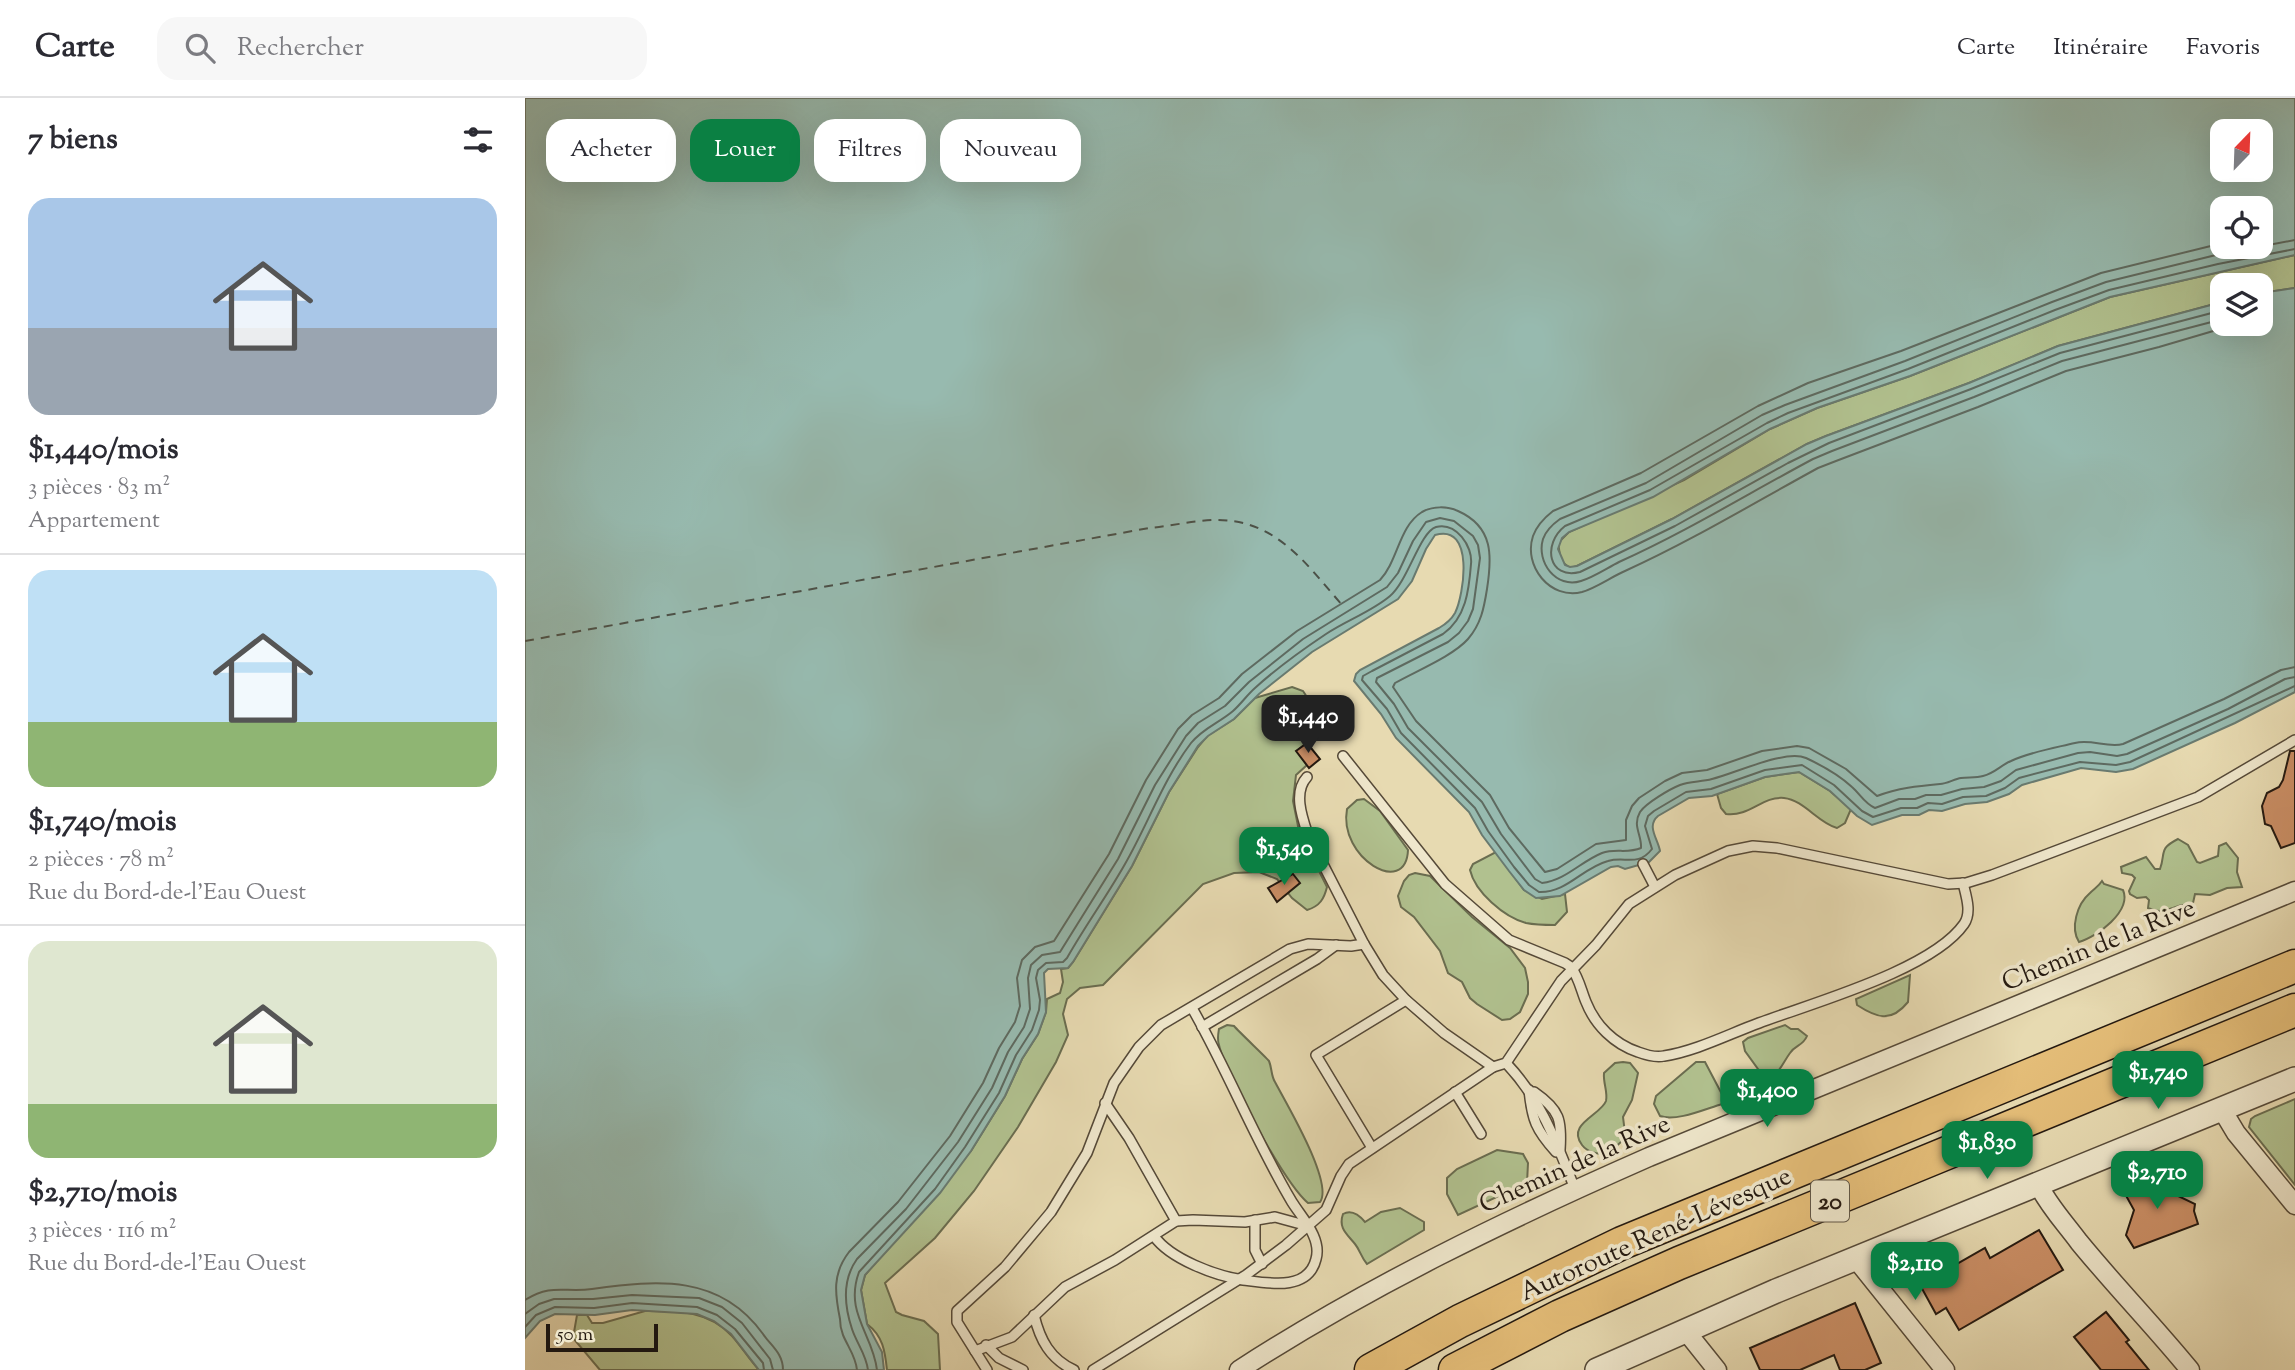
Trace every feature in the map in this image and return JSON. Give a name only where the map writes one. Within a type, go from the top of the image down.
[{"type":"highway","name":"Autoroute René-Lévesque","points":[[1371,1370],[1461,1321],[1622,1243],[2295,966]]},
{"type":"highway","name":"Autoroute René-Lévesque","points":[[1455,1370],[1560,1316],[1670,1267],[2295,1010]]},
{"type":"street","name":"Chemin de la Rive","points":[[1239,1370],[1316,1322],[1397,1277],[1575,1189],[2295,891]]},
{"type":"street","points":[[1597,1370],[1685,1329],[2295,1079]]},
{"type":"street","points":[[2221,1108],[2295,1205]]},
{"type":"street","points":[[2038,1184],[2053,1208],[2117,1289],[2155,1327],[2190,1370]]},
{"type":"street","points":[[1856,1259],[1945,1370]]},
{"type":"street","points":[[1685,1329],[1717,1370]]},
{"type":"lane","points":[[1093,1370],[1262,1264],[1326,1210],[1345,1169],[1455,1092],[1493,1067],[1506,1063],[1571,967],[1596,945],[1629,904],[1675,874],[1728,851],[1753,846],[1791,851],[1937,882],[1962,883],[1993,875],[2197,797],[2295,740]]},
{"type":"lane","points":[[1343,756],[1445,884],[1509,940],[1565,962],[1571,967],[1591,1012],[1606,1033],[1633,1051],[1646,1055],[1663,1056],[1864,985],[1927,954],[1960,929],[1968,917],[1962,883]]},
{"type":"lane","points":[[1307,777],[1300,792],[1308,835],[1364,944],[1383,975],[1406,1000],[1444,1033],[1493,1067]]},
{"type":"lane","points":[[1643,864],[1654,887]]},
{"type":"lane","points":[[987,1370],[957,1322],[957,1311],[1005,1267],[1051,1212],[1084,1160],[1114,1083],[1150,1035],[1161,1025],[1290,949],[1308,944],[1364,944]]},
{"type":"lane","points":[[1202,1027],[1317,959],[1336,944]]},
{"type":"lane","points":[[1372,1148],[1316,1055],[1406,1000]]},
{"type":"lane","points":[[1154,1236],[1162,1247],[1210,1272],[1238,1279],[1287,1284],[1309,1272],[1318,1252],[1308,1226],[1278,1177],[1192,1008]]},
{"type":"lane","points":[[1506,1063],[1529,1089],[1552,1105],[1562,1125],[1560,1156]]},
{"type":"lane","points":[[1529,1089],[1531,1115],[1540,1134],[1560,1156],[1575,1189]]},
{"type":"lane","points":[[1455,1092],[1481,1134]]},
{"type":"lane","points":[[1105,1102],[1123,1126],[1176,1221]]},
{"type":"lane","points":[[975,1350],[1012,1337],[1065,1287],[1176,1221],[1231,1223],[1276,1217],[1308,1226]]},
{"type":"lane","points":[[1255,1220],[1255,1250],[1262,1264]]},
{"type":"lane","points":[[1034,1315],[1046,1347],[1061,1364],[1074,1370]]},
{"type":"lane","points":[[986,1345],[999,1358],[1023,1370]]},
{"type":"green space","points":[[2295,255],[2295,288],[2273,291],[2273,273],[2216,273]]},
{"type":"green space","points":[[2210,274],[2210,305],[2058,346],[1969,383],[1826,436],[1672,519],[1577,566],[1570,568],[1561,561],[1558,543],[1569,532],[1684,480],[1770,429],[1817,408],[1910,376],[2110,297]]},
{"type":"green space","points":[[1292,687],[1303,691],[1326,726],[1297,751],[1307,765],[1296,775],[1293,801],[1299,831],[1327,887],[1323,898],[1307,910],[1292,898],[1277,879],[1259,872],[1234,873],[1203,884],[1103,985],[1080,988],[1067,999],[1063,1014],[1068,1035],[1056,1062],[1018,1127],[974,1191],[935,1238],[885,1283],[896,1312],[924,1321],[938,1334],[940,1370],[887,1370],[882,1344],[867,1324],[861,1290],[865,1275],[971,1151],[1005,1096],[1022,1059],[1038,1034],[1046,1012],[1047,999],[1060,993],[1063,982],[1061,969],[1068,968],[1073,962],[1132,866],[1169,792],[1198,747],[1207,736],[1234,719],[1255,698]]},
{"type":"green space","points":[[1799,772],[1830,791],[1851,809],[1845,823],[1837,828],[1798,803],[1784,798],[1769,800],[1734,814],[1726,814],[1721,808],[1717,794],[1765,777]]},
{"type":"green space","points":[[1364,799],[1380,811],[1408,850],[1404,864],[1396,871],[1385,871],[1373,866],[1352,843],[1347,827],[1347,809],[1357,800]]},
{"type":"green space","points":[[2178,839],[2188,845],[2200,863],[2218,856],[2219,846],[2226,843],[2238,858],[2237,872],[2242,887],[2227,888],[2210,895],[2195,894],[2193,903],[2165,910],[2148,908],[2149,900],[2146,897],[2137,898],[2130,894],[2135,878],[2122,873],[2121,867],[2146,857],[2155,869],[2160,869],[2165,849]]},
{"type":"green space","points":[[1496,852],[1524,890],[1542,899],[1565,894],[1567,912],[1555,925],[1517,920],[1484,895],[1470,870],[1473,864]]},
{"type":"green space","points":[[1415,873],[1430,876],[1472,917],[1510,948],[1525,968],[1528,982],[1528,994],[1520,1012],[1510,1019],[1502,1020],[1470,998],[1462,982],[1448,973],[1440,951],[1414,917],[1401,907],[1398,896],[1404,881]]},
{"type":"green space","points":[[2102,881],[2123,890],[2122,906],[2103,929],[2079,942],[2075,930],[2078,910],[2085,898]]},
{"type":"green space","points":[[1910,975],[1908,1002],[1896,1013],[1890,1016],[1877,1015],[1857,1005],[1856,999]]},
{"type":"green space","points":[[1227,1025],[1234,1026],[1269,1061],[1274,1080],[1315,1161],[1323,1192],[1320,1202],[1308,1203],[1298,1192],[1285,1175],[1244,1103],[1218,1043],[1219,1029]]},
{"type":"green space","points":[[1785,1025],[1798,1029],[1807,1036],[1792,1050],[1777,1072],[1766,1080],[1745,1051],[1743,1042]]},
{"type":"green space","points":[[1696,1062],[1705,1062],[1725,1100],[1722,1104],[1691,1114],[1660,1116],[1654,1104],[1656,1096]]},
{"type":"green space","points":[[1615,1063],[1630,1063],[1638,1073],[1632,1100],[1623,1117],[1625,1133],[1622,1141],[1608,1154],[1593,1153],[1582,1145],[1578,1131],[1606,1101],[1604,1073]]},
{"type":"green space","points":[[2295,1099],[2295,1185],[2249,1127],[2255,1116]]},
{"type":"green space","points":[[1497,1150],[1523,1154],[1528,1163],[1527,1183],[1458,1215],[1447,1194],[1447,1178],[1457,1169]]},
{"type":"green space","points":[[1400,1208],[1424,1222],[1424,1230],[1367,1264],[1344,1230],[1343,1214],[1353,1213],[1365,1222],[1381,1212]]},
{"type":"green space","points":[[645,1311],[680,1312],[713,1321],[732,1336],[759,1370],[600,1370],[573,1338],[577,1315],[587,1315],[592,1323],[603,1323]]},
{"type":"water","points":[[525,98],[2295,98],[2295,255],[2110,297],[1910,376],[1817,408],[1770,429],[1653,497],[1569,532],[1562,538],[1558,549],[1565,565],[1577,566],[1672,519],[1807,444],[2058,346],[2210,305],[2210,336],[2273,336],[2273,291],[2295,288],[2295,692],[2235,723],[2133,769],[2116,772],[2081,768],[2022,785],[2009,794],[1987,802],[1965,804],[1942,811],[1929,810],[1919,815],[1902,815],[1872,825],[1857,816],[1830,791],[1799,772],[1765,777],[1712,796],[1689,798],[1658,816],[1653,828],[1660,851],[1649,862],[1625,869],[1611,867],[1560,896],[1536,898],[1524,890],[1509,871],[1482,835],[1469,812],[1396,738],[1381,714],[1354,681],[1360,670],[1442,626],[1455,613],[1463,577],[1461,550],[1456,540],[1448,534],[1435,535],[1412,581],[1398,599],[1312,652],[1198,746],[1169,792],[1132,866],[1073,962],[1068,968],[1048,969],[1044,973],[1046,1012],[1038,1034],[1022,1059],[1005,1096],[971,1151],[940,1193],[865,1275],[861,1290],[867,1324],[882,1352],[884,1370],[759,1370],[731,1334],[714,1321],[697,1314],[632,1310],[595,1315],[555,1314],[540,1321],[525,1338]]},
{"type":"building","points":[[1307,743],[1320,759],[1309,768],[1296,751]]},
{"type":"building","points":[[2290,751],[2295,751],[2295,843],[2281,848],[2271,826],[2265,824],[2262,806],[2267,793],[2279,787],[2283,780]]},
{"type":"building","points":[[1293,874],[1300,883],[1277,902],[1268,888]]},
{"type":"building","points":[[2147,1174],[2156,1178],[2165,1174],[2172,1193],[2195,1204],[2198,1224],[2134,1248],[2126,1235],[2134,1210],[2124,1192],[2132,1188],[2135,1180]]},
{"type":"building","points":[[2039,1230],[2063,1270],[1959,1330],[1946,1308],[1936,1314],[1920,1285],[1985,1248],[1990,1258]]},
{"type":"building","points":[[1855,1303],[1881,1363],[1865,1370],[1840,1370],[1834,1355],[1800,1370],[1760,1370],[1750,1348]]},
{"type":"building","points":[[2106,1312],[2149,1370],[2101,1370],[2074,1337]]},
{"type":"ferry route","points":[[525,641],[1149,528],[1213,520],[1235,521],[1272,535],[1288,546],[1343,606]]}]
